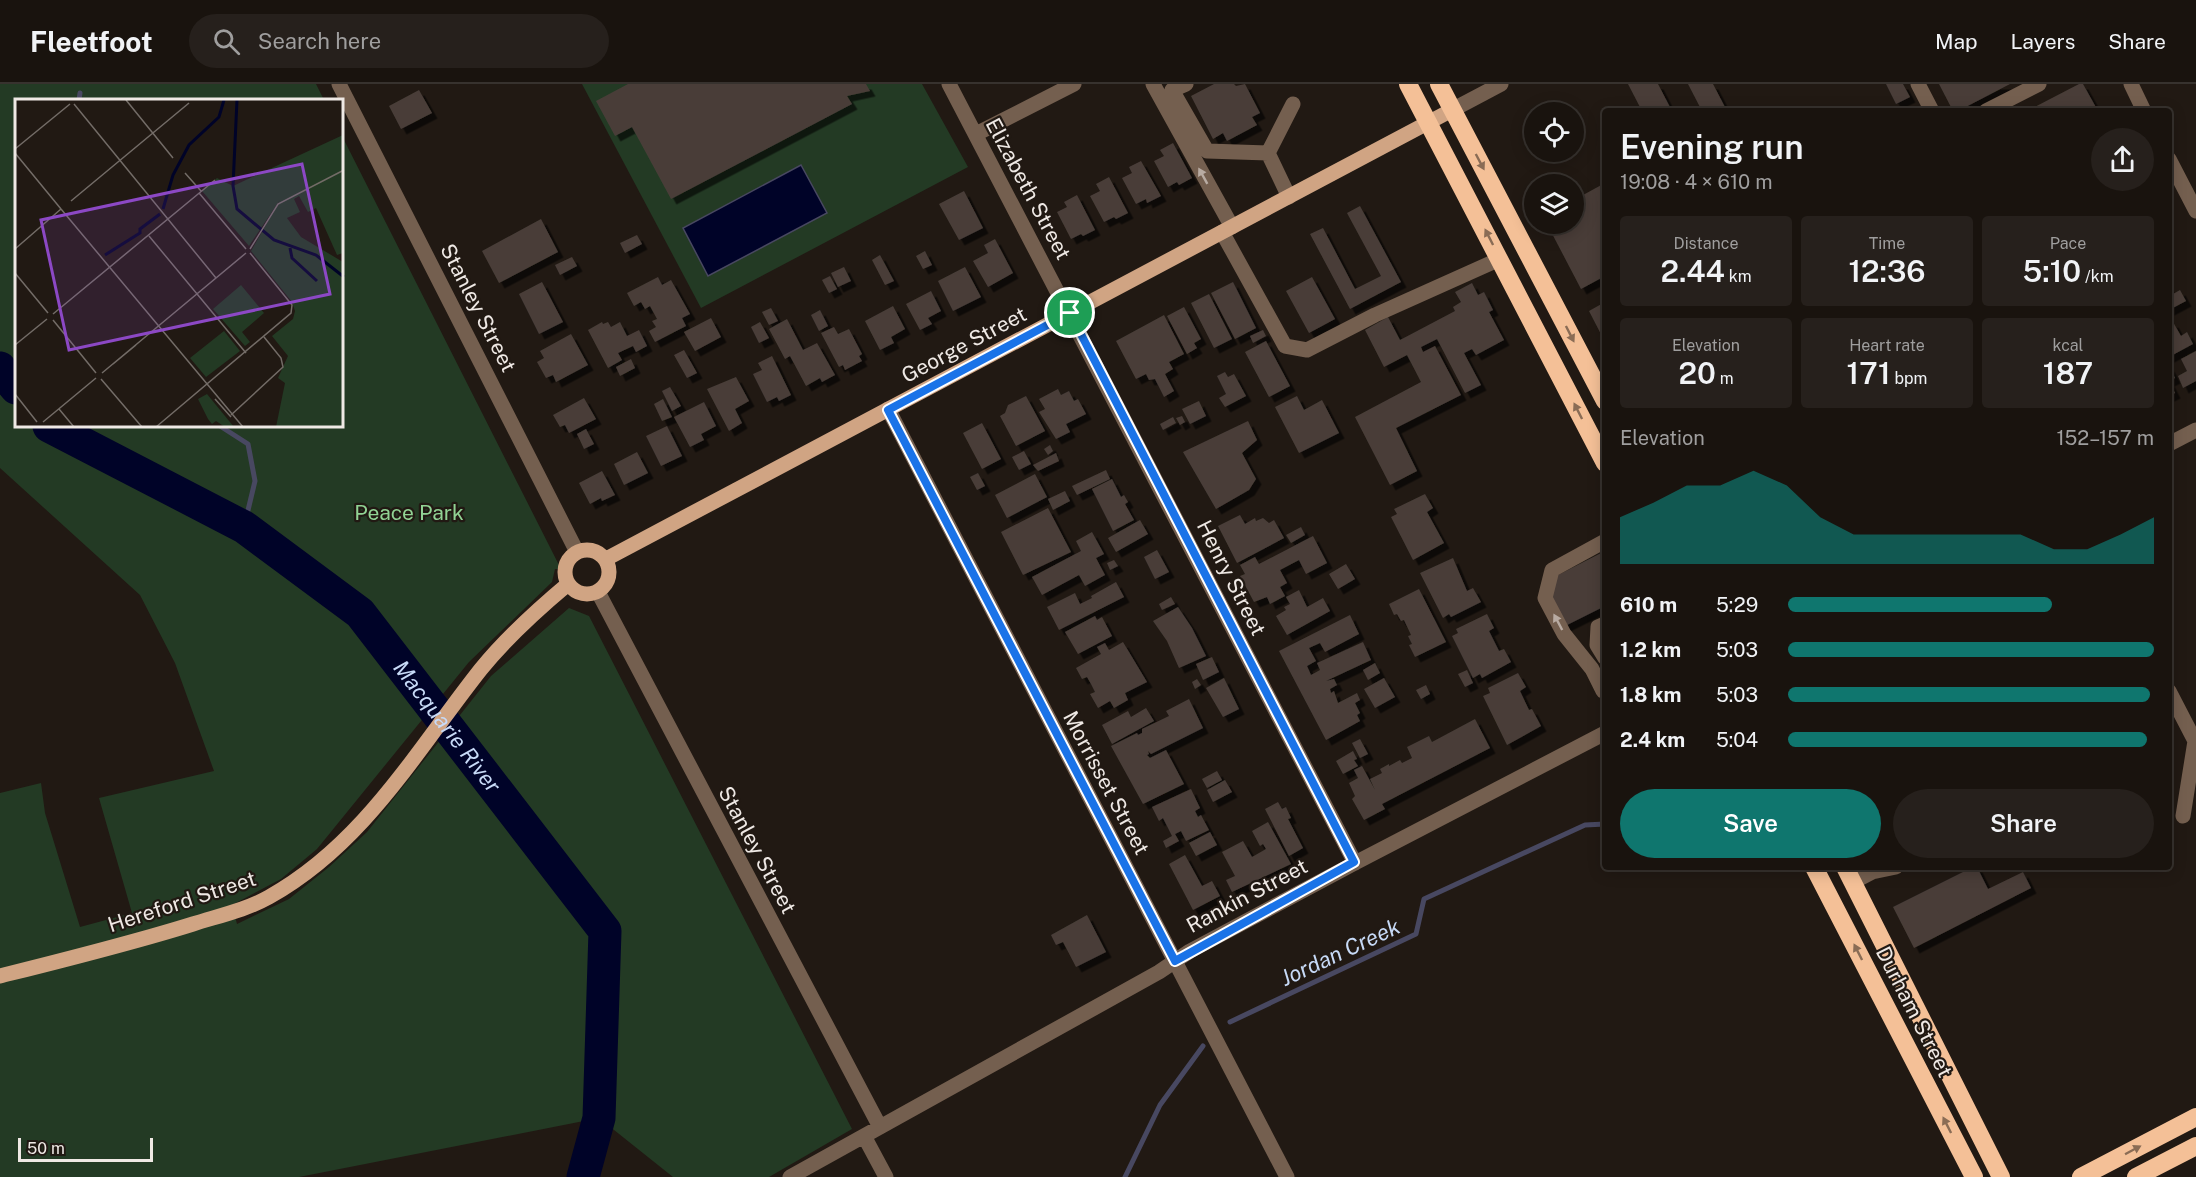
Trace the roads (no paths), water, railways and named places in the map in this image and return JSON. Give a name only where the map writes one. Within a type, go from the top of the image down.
[{"type":"highway","points":[[1408,84],[1602,457]]},
{"type":"highway","points":[[1439,84],[1602,395]]},
{"type":"highway","name":"Durham Street","points":[[1816,870],[1974,1177]]},
{"type":"highway","name":"Durham Street","points":[[1849,875],[2001,1177]]},
{"type":"highway","points":[[2081,1177],[2196,1117]]},
{"type":"highway","points":[[2136,1177],[2196,1146]]},
{"type":"main road","name":"George Street","points":[[606,559],[1452,110]]},
{"type":"main road","points":[[590,549],[606,559],[610,573],[604,587],[598,592],[578,593],[568,584],[565,570],[567,562],[577,552],[590,549]]},
{"type":"main road","name":"Hereford Street","points":[[0,976],[157,936],[233,912],[267,898],[307,872],[340,844],[375,809],[404,774],[481,669],[509,637],[568,584]]},
{"type":"street","name":"Stanley Street","points":[[339,84],[577,552]]},
{"type":"street","name":"Elizabeth Street","points":[[950,84],[1070,313]]},
{"type":"street","points":[[976,134],[1074,84]]},
{"type":"street","points":[[1153,84],[1284,346],[1306,350],[1375,315],[1500,259]]},
{"type":"street","points":[[1186,84],[1172,90],[1207,151],[1268,153]]},
{"type":"street","name":"George Street","points":[[1452,110],[1501,84]]},
{"type":"street","points":[[1918,84],[1930,108]]},
{"type":"street","points":[[1992,108],[2039,84]]},
{"type":"street","points":[[2130,84],[2142,108]]},
{"type":"street","points":[[1268,153],[1293,104]]},
{"type":"street","points":[[1268,153],[1289,197]]},
{"type":"street","points":[[2175,185],[2196,211]]},
{"type":"street","name":"Henry Street","points":[[1070,313],[1354,862]]},
{"type":"street","name":"Morrisset Street","points":[[888,410],[1287,1177]]},
{"type":"street","points":[[2172,442],[2196,430]]},
{"type":"street","points":[[1602,543],[1552,570],[1545,598],[1564,634],[1598,666],[1602,686]]},
{"type":"street","name":"Stanley Street","points":[[598,592],[880,1127]]},
{"type":"street","points":[[1602,625],[1598,627],[1597,645],[1602,653]]},
{"type":"street","points":[[2172,697],[2195,741],[2182,816]]},
{"type":"street","name":"Rankin Street","points":[[790,1177],[1354,862],[1602,735]]},
{"type":"street","points":[[1849,875],[1882,870]]},
{"type":"street","points":[[864,1136],[886,1177]]},
{"type":"water","points":[[801,165],[827,213],[708,276],[683,228]]},
{"type":"waterway","points":[[79,99],[80,93]]},
{"type":"waterway","name":"Macquarie River","points":[[0,368],[15,387]]},
{"type":"waterway","name":"Macquarie River","points":[[53,428],[244,527],[360,613],[605,931],[599,1118],[583,1177]]},
{"type":"waterway","points":[[223,428],[248,444],[255,481],[244,527]]},
{"type":"waterway","name":"Jordan Creek","points":[[1230,1022],[1416,934],[1424,899],[1585,825],[1602,824]]},
{"type":"waterway","name":"Jordan Creek","points":[[1125,1177],[1160,1105],[1203,1046]]},
{"type":"park label","name":"Peace Park","points":[[409,513]]}]
